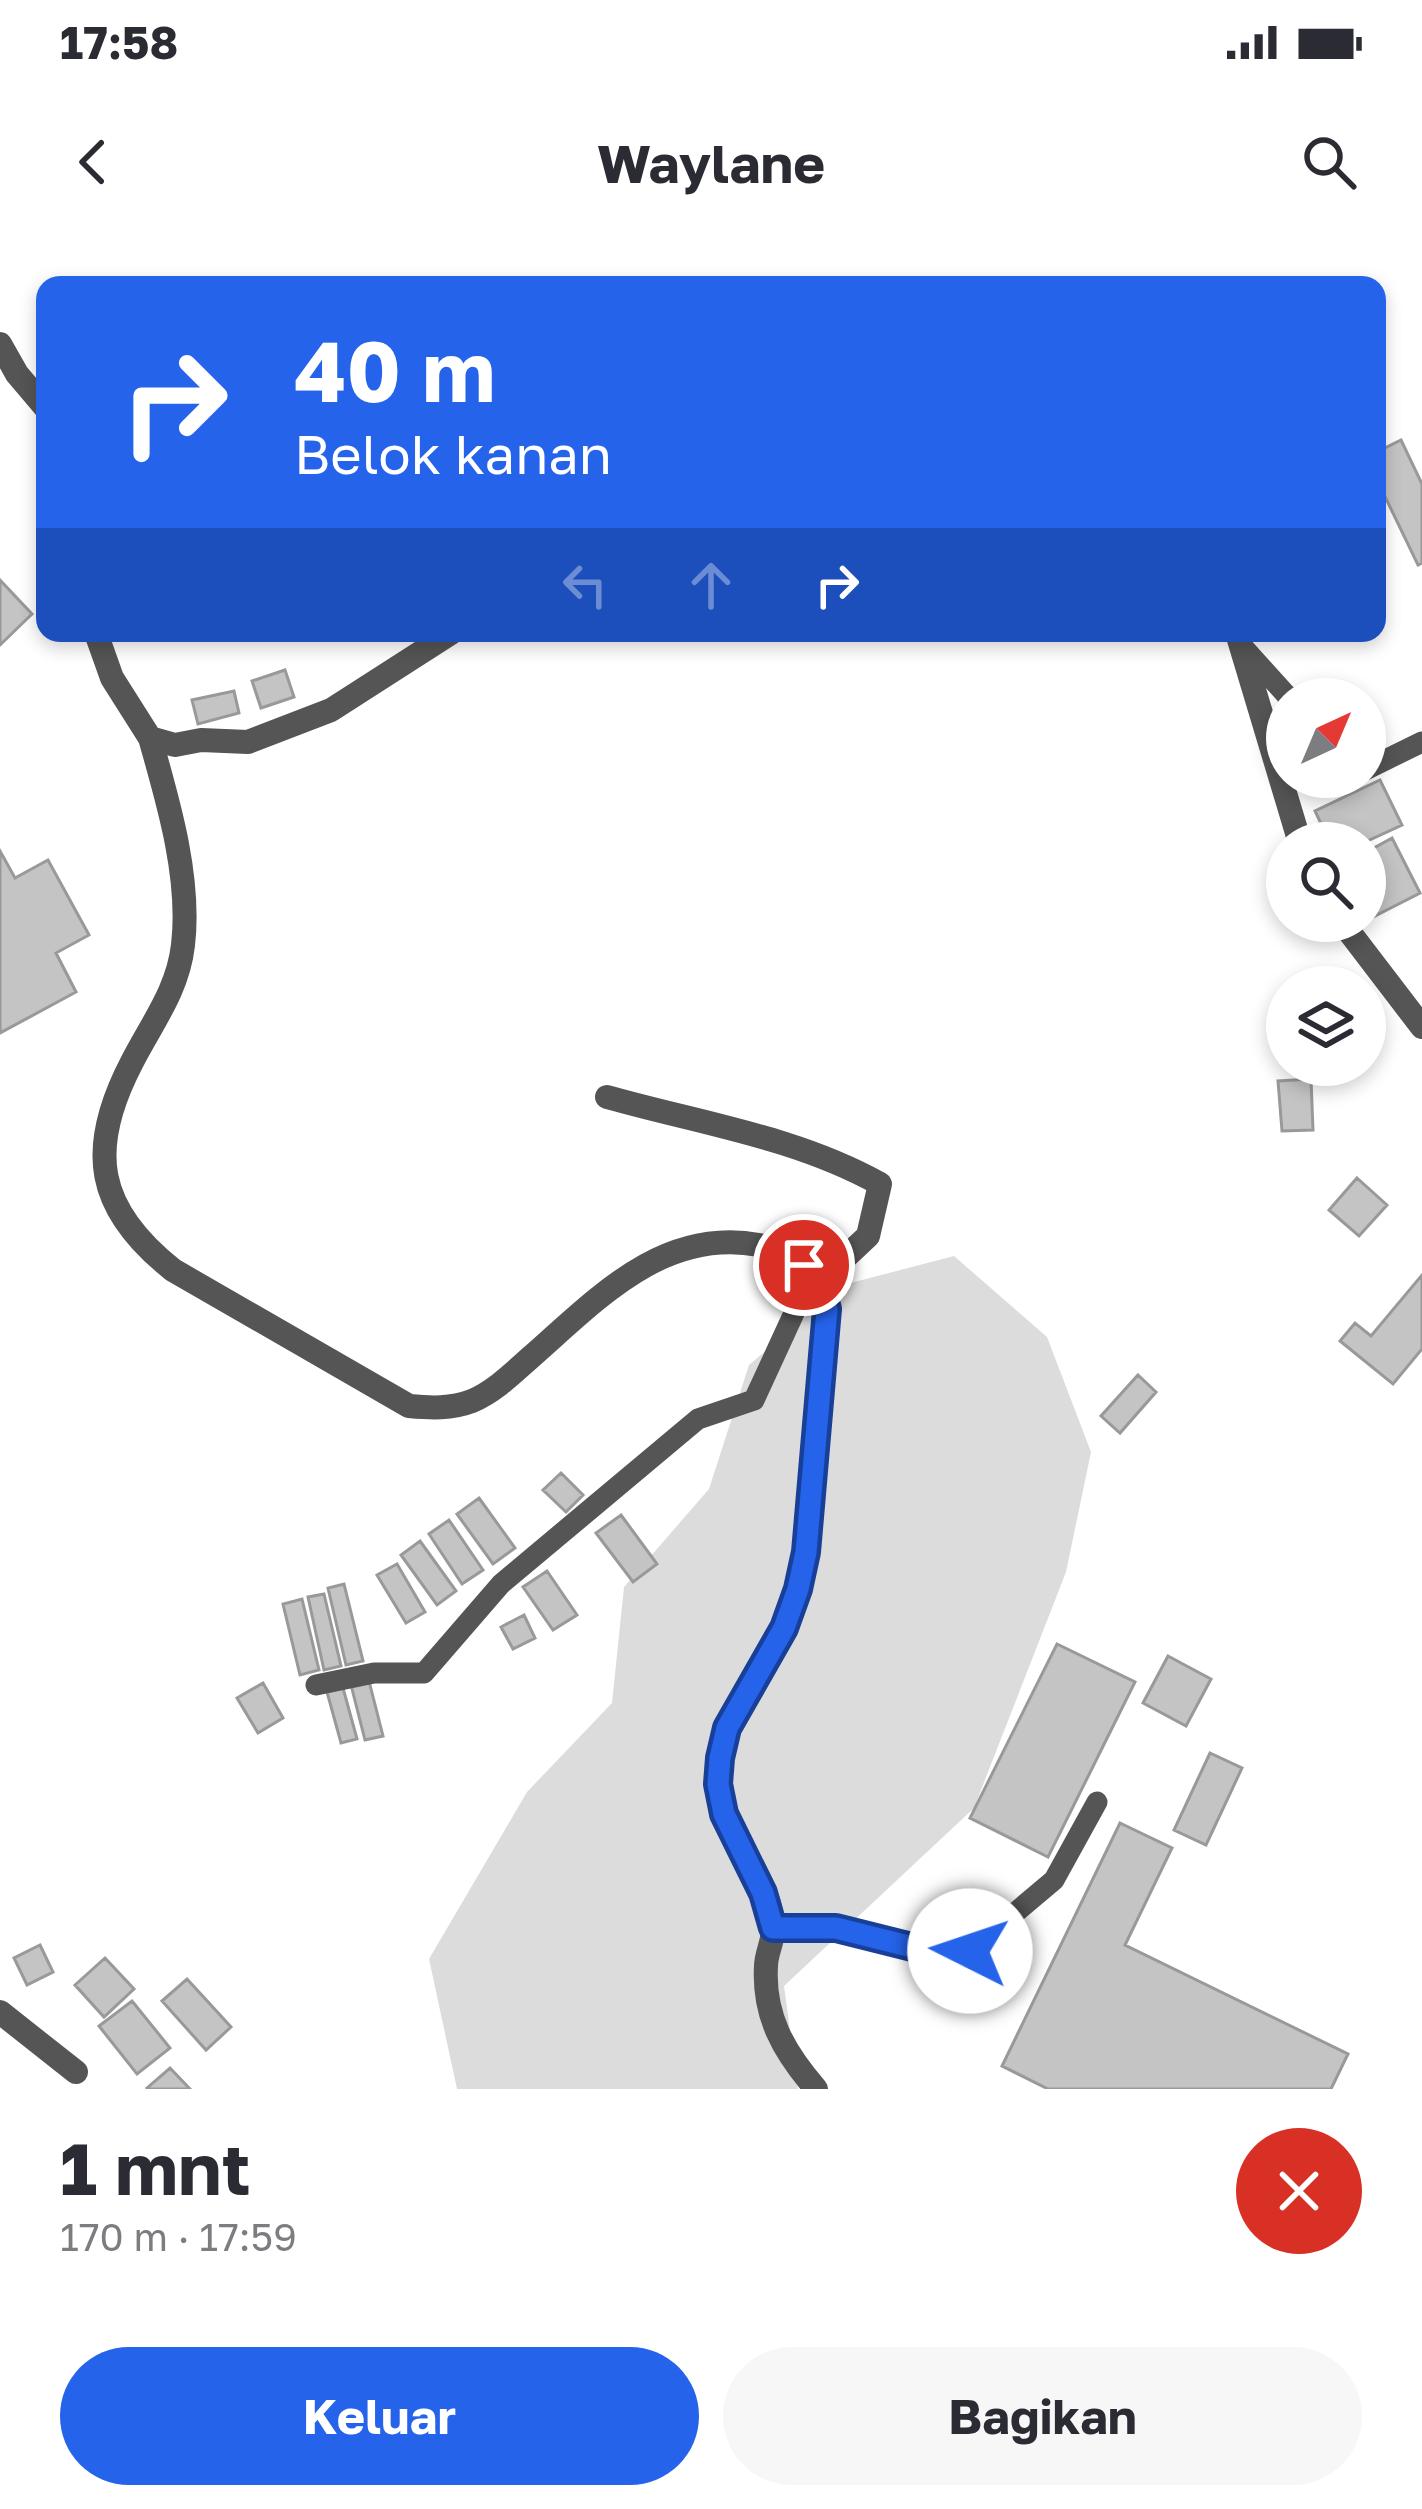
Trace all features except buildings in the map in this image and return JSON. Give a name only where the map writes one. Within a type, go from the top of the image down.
[{"type":"street","points":[[0,344],[36,396]]},
{"type":"street","points":[[99,642],[112,678],[150,738],[184,911],[175,982],[119,1088],[105,1164],[109,1195],[144,1247],[173,1270],[409,1406],[441,1409],[471,1401],[500,1384],[614,1283],[653,1259],[695,1243],[735,1240],[776,1248],[815,1278],[827,1309],[806,1552],[784,1628],[727,1728],[718,1784],[724,1814],[763,1893],[773,1928],[766,1996],[776,2036],[816,2089]]},
{"type":"street","points":[[150,738],[175,745],[201,740],[248,742],[331,710],[437,642]]},
{"type":"street","points":[[1241,642],[1290,822]]},
{"type":"street","points":[[1357,942],[1422,1027]]},
{"type":"street","points":[[607,1096],[787,1143],[832,1158],[880,1184],[868,1236],[815,1278]]},
{"type":"street","points":[[0,2012],[76,2072]]},
{"type":"lane","points":[[1242,642],[1272,678]]},
{"type":"lane","points":[[1386,760],[1422,742]]},
{"type":"lane","points":[[316,1685],[374,1673],[424,1673],[501,1584],[698,1419],[754,1400],[815,1278]]},
{"type":"lane","points":[[773,1928],[836,1928],[956,1958],[1054,1880],[1097,1802]]},
{"type":"shaded area","points":[[954,1256],[1047,1337],[1091,1452],[1066,1572],[974,1808],[784,1986],[798,2089],[457,2089],[429,1959],[527,1792],[612,1703],[624,1587],[709,1489],[749,1365],[843,1285]]},
{"type":"route","points":[[804,1265],[819,1282],[827,1309],[806,1552],[784,1628],[727,1728],[718,1784],[724,1814],[763,1893],[773,1928],[836,1928],[956,1958],[970,1951]]}]
